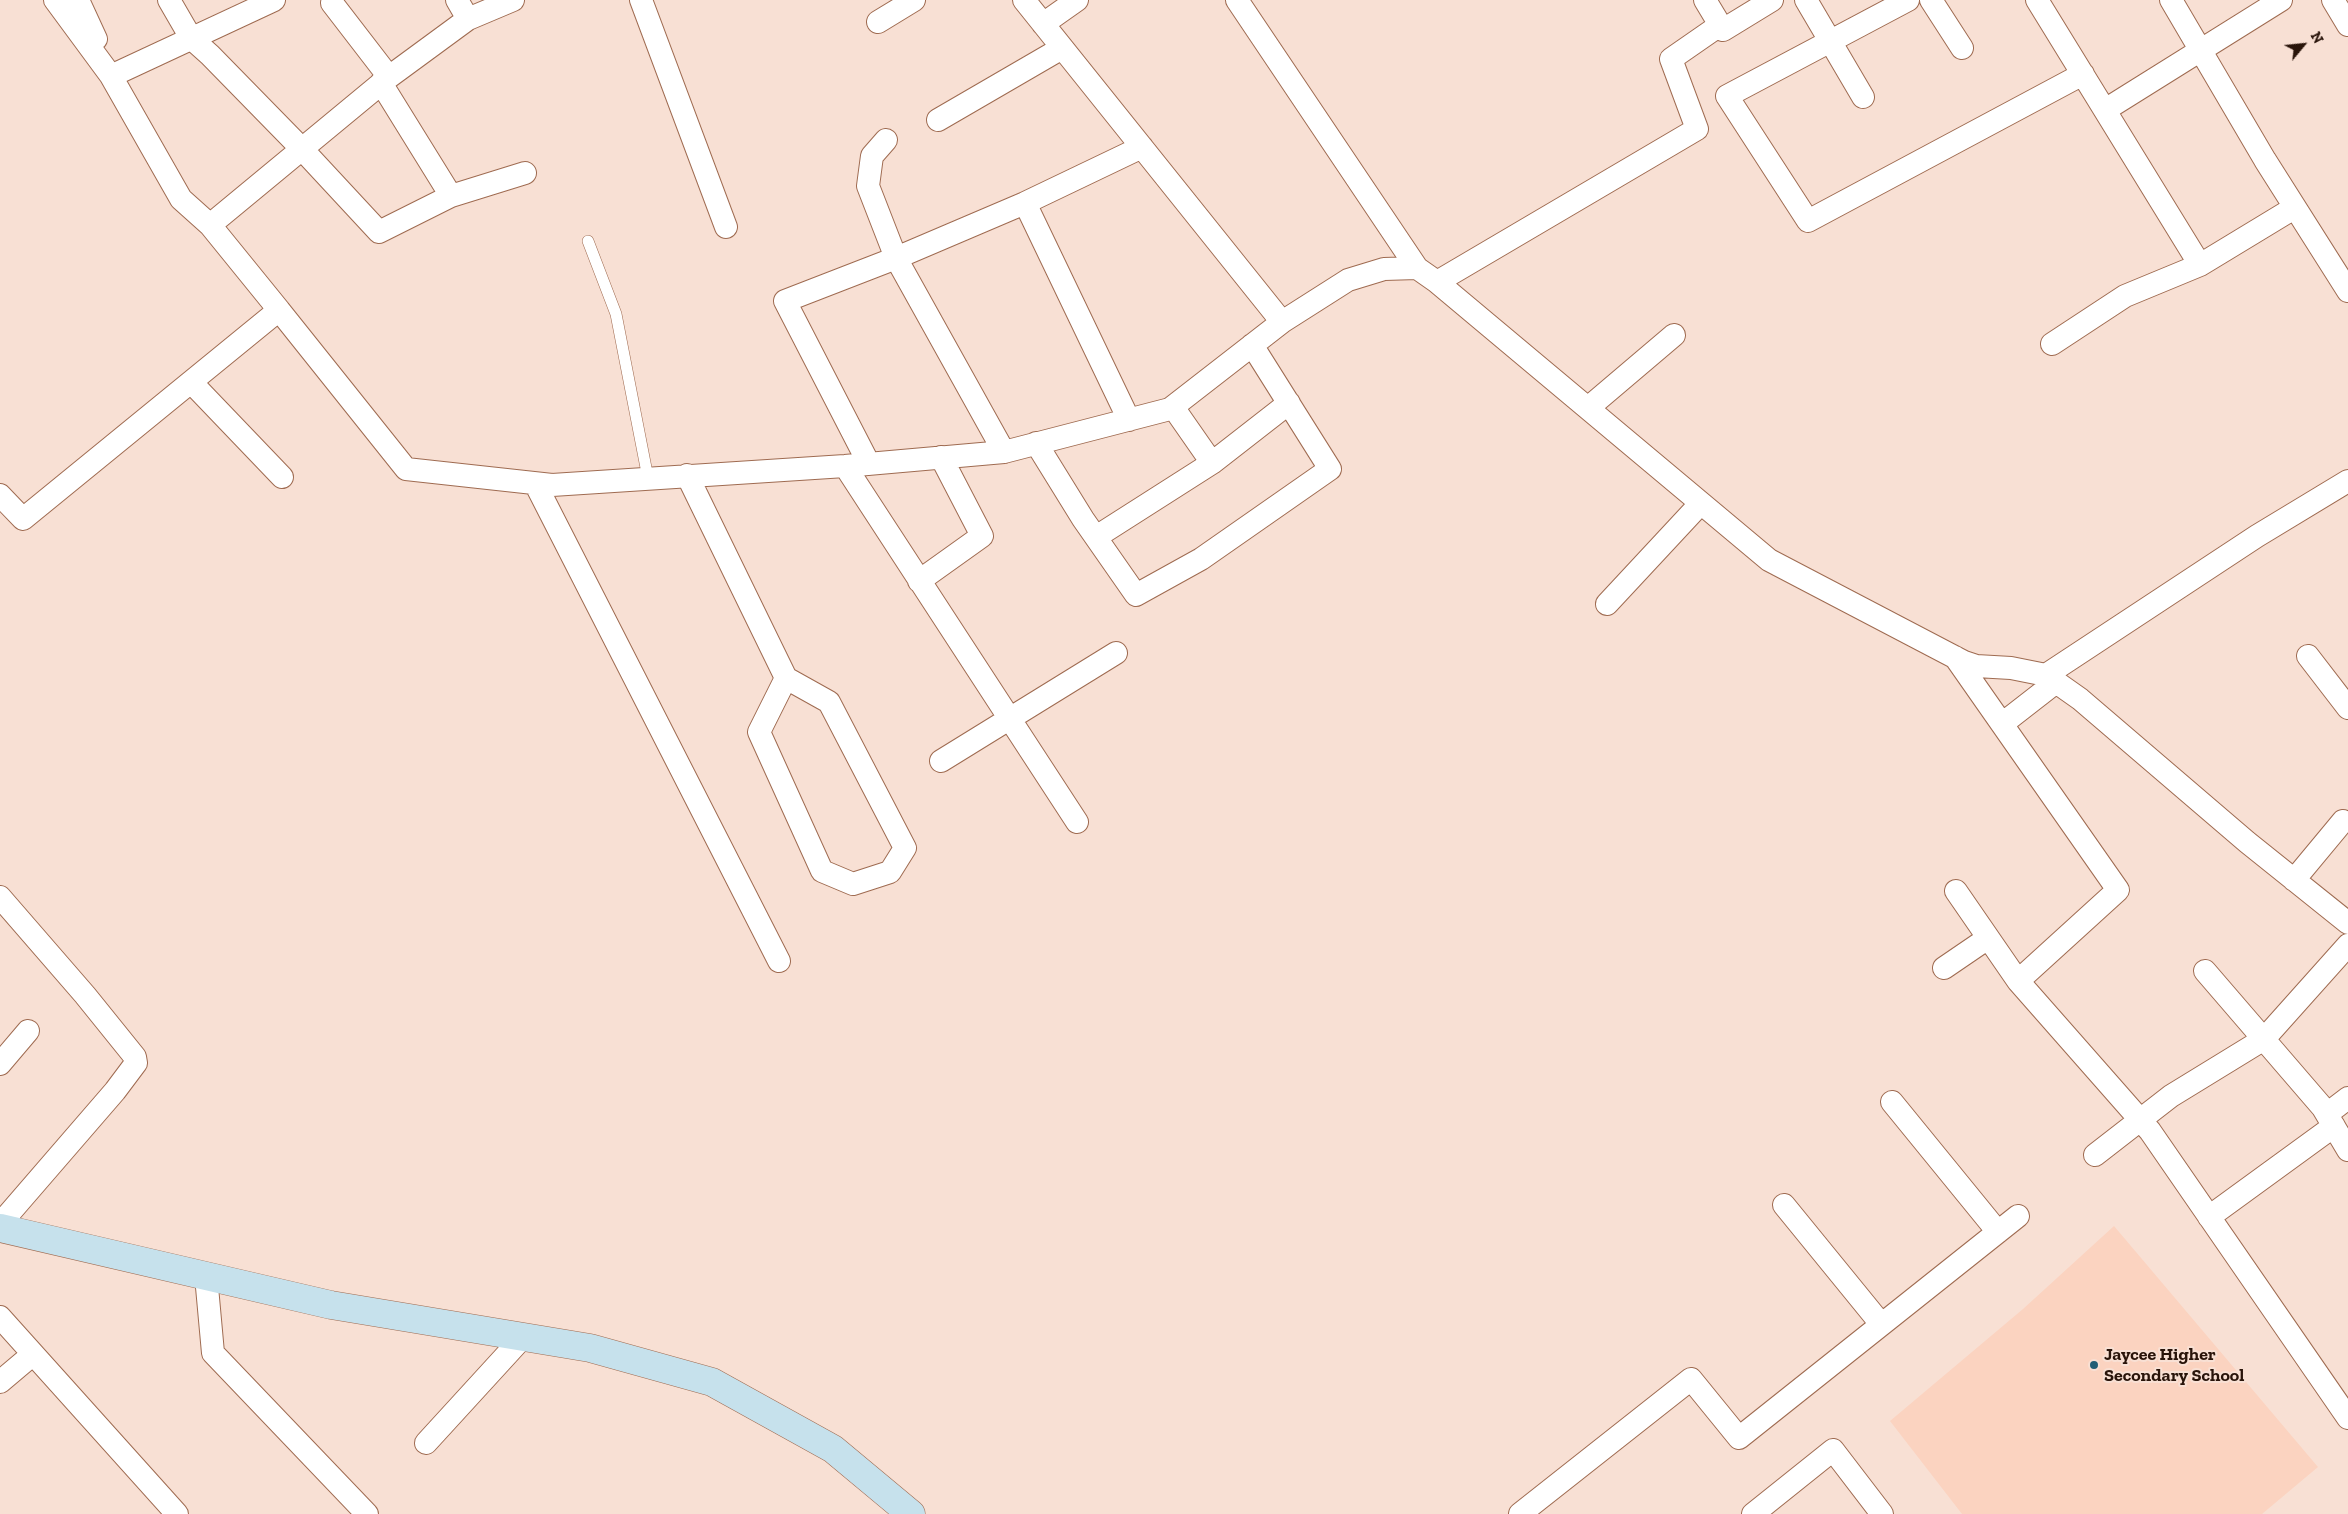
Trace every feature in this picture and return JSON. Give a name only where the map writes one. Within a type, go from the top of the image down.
[{"type":"main road","points":[[0,1226],[331,1305],[590,1348],[712,1382],[833,1449],[911,1514]]},
{"type":"street","points":[[55,0],[111,76],[181,198],[210,225],[406,469],[552,485],[846,466],[1004,452],[1174,407],[1282,322],[1348,280],[1384,269],[1417,268]]},
{"type":"street","points":[[78,0],[96,39]]},
{"type":"street","points":[[169,0],[191,38],[210,54],[379,232],[451,196],[525,173]]},
{"type":"street","points":[[111,76],[274,0]]},
{"type":"street","points":[[457,0],[468,19]]},
{"type":"street","points":[[210,225],[385,80],[468,19],[513,0]]},
{"type":"street","points":[[641,0],[726,227]]},
{"type":"street","points":[[878,22],[914,0]]},
{"type":"street","points":[[1024,0],[1282,322]]},
{"type":"street","points":[[1043,24],[1077,0]]},
{"type":"street","points":[[1237,0],[1417,268],[1437,282],[1768,560],[1955,657],[1976,666],[2011,668],[2051,678],[2080,699],[2294,880],[2348,923]]},
{"type":"street","points":[[1705,0],[1724,30],[1772,0]]},
{"type":"street","points":[[1806,0],[1863,97]]},
{"type":"street","points":[[1908,0],[1728,96],[1808,221],[2083,74]]},
{"type":"street","points":[[1931,0],[1962,48]]},
{"type":"street","points":[[2037,0],[2200,266]]},
{"type":"street","points":[[2171,0],[2294,208],[2348,291]]},
{"type":"street","points":[[2105,110],[2281,0]]},
{"type":"street","points":[[2333,0],[2348,25]]},
{"type":"street","points":[[332,4],[385,80],[451,196]]},
{"type":"street","points":[[1437,282],[1697,129],[1671,59],[1720,25]]},
{"type":"street","points":[[938,120],[1062,48]]},
{"type":"street","points":[[886,140],[872,156],[868,186],[896,258],[1004,452]]},
{"type":"street","points":[[869,464],[785,300],[896,258],[1025,203],[1142,147]]},
{"type":"street","points":[[1025,203],[1129,420]]},
{"type":"street","points":[[2052,344],[2125,296],[2200,266],[2294,208]]},
{"type":"street","points":[[0,495],[23,519],[279,310]]},
{"type":"street","points":[[1588,408],[1674,335]]},
{"type":"street","points":[[1036,443],[1096,537],[1136,595],[1201,558],[1330,469],[1252,345]]},
{"type":"street","points":[[192,382],[282,477]]},
{"type":"street","points":[[1096,537],[1212,463],[1289,403]]},
{"type":"street","points":[[1174,407],[1212,463]]},
{"type":"street","points":[[919,581],[982,536],[941,457]]},
{"type":"street","points":[[846,466],[1077,822]]},
{"type":"street","points":[[687,475],[786,678],[828,702],[905,848],[890,872],[854,884],[822,871],[759,732],[786,678]]},
{"type":"street","points":[[2002,724],[2051,678],[2258,536],[2348,481]]},
{"type":"street","points":[[534,483],[779,962]]},
{"type":"street","points":[[1606,604],[1701,503]]},
{"type":"street","points":[[941,761],[1116,653]]},
{"type":"street","points":[[2308,656],[2348,708]]},
{"type":"street","points":[[1955,657],[2118,890],[2018,981]]},
{"type":"street","points":[[2294,880],[2343,821]]},
{"type":"street","points":[[1956,891],[2018,981],[2150,1131],[2347,1415]]},
{"type":"street","points":[[0,897],[85,995],[135,1057],[136,1062],[115,1091],[0,1226]]},
{"type":"street","points":[[1944,968],[1988,938]]},
{"type":"street","points":[[2094,1155],[2171,1096],[2264,1039],[2348,945]]},
{"type":"street","points":[[2205,971],[2330,1120],[2348,1150]]},
{"type":"street","points":[[0,1064],[28,1032]]},
{"type":"street","points":[[2209,1217],[2330,1120],[2348,1098]]},
{"type":"street","points":[[1892,1102],[1998,1232]]},
{"type":"street","points":[[1784,1206],[1882,1324]]},
{"type":"street","points":[[1520,1514],[1691,1379],[1740,1438],[2018,1216]]},
{"type":"street","points":[[206,1276],[213,1353],[367,1514]]},
{"type":"street","points":[[0,1317],[32,1355],[177,1514]]},
{"type":"street","points":[[426,1443],[523,1337]]},
{"type":"street","points":[[0,1382],[32,1355]]},
{"type":"street","points":[[1753,1514],[1833,1450],[1882,1514]]},
{"type":"lane","points":[[588,241],[616,314],[648,478]]},
{"type":"shaded area","name":"Jaycee Higher Secondary School","points":[[2114,1226],[2318,1467],[2262,1514],[1962,1514],[1890,1421],[2023,1309]]},
{"type":"place","name":"Jaycee Higher Secondary School","points":[[2094,1365]]}]
